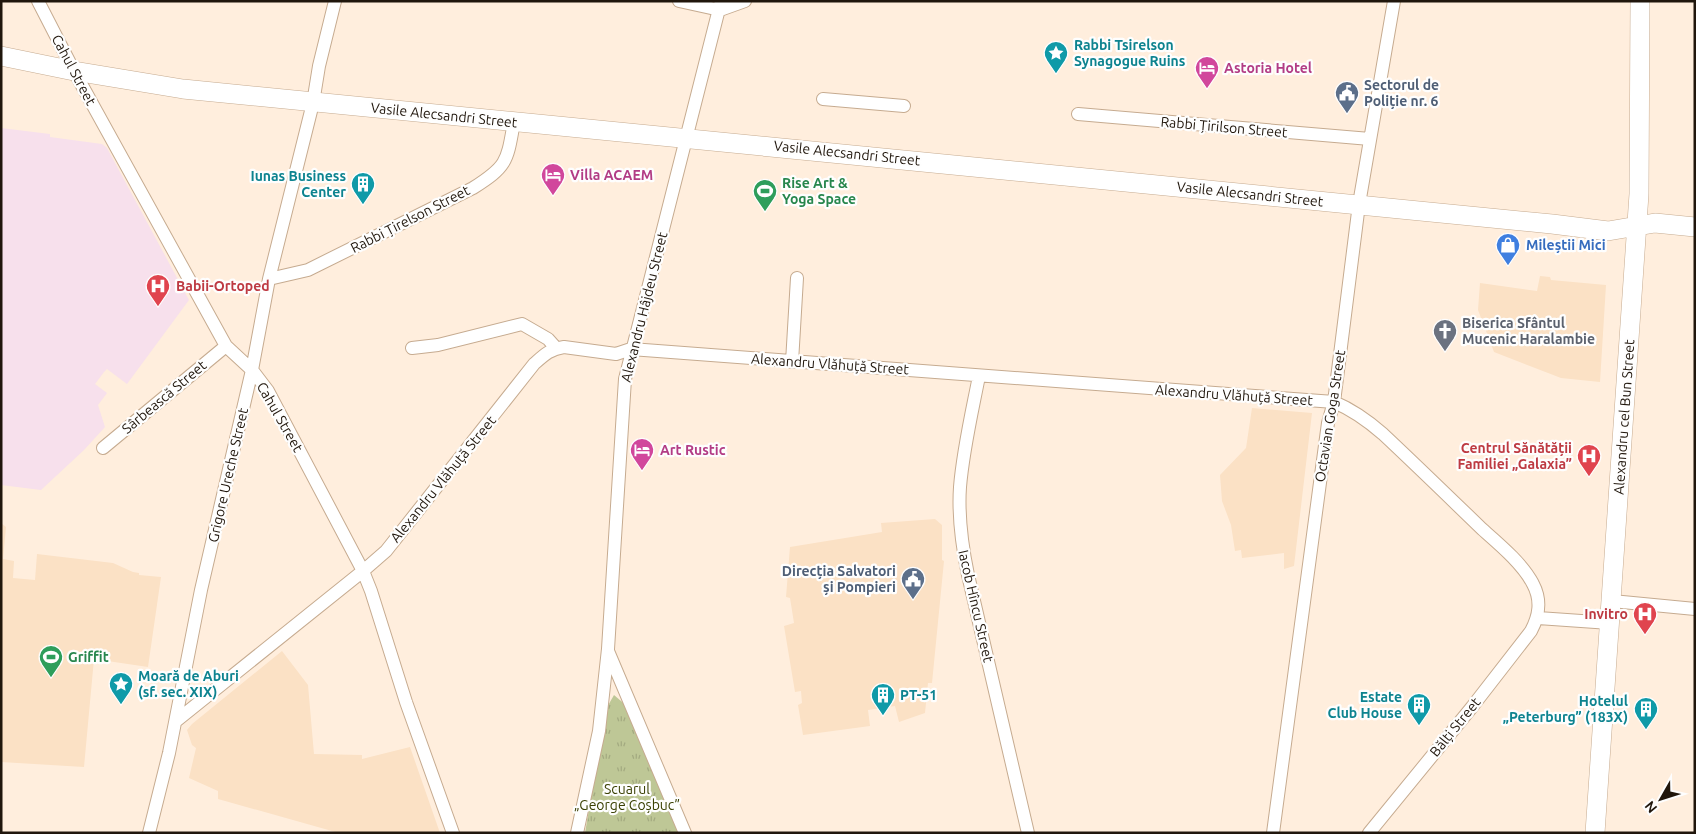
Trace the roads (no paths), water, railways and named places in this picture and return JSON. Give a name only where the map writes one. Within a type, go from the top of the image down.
[{"type":"main road","name":"Alexandru cel Bun Street","points":[[1595,833],[1639,194],[1640,1]]},
{"type":"main road","name":"Vasile Alecsandri Street","points":[[1,56],[74,71],[182,89],[1359,204],[1608,231],[1655,223],[1695,227]]},
{"type":"street","name":"Cahul Street","points":[[38,1],[74,71],[226,346],[252,370],[268,391],[363,571],[372,591],[406,702],[454,833]]},
{"type":"street","name":"Grigore Ureche Street","points":[[150,833],[176,721],[201,590],[252,370],[269,279],[313,102],[335,1]]},
{"type":"street","points":[[679,1],[721,6],[745,1]]},
{"type":"street","name":"Octavian Goga Street","points":[[1273,833],[1328,423],[1334,402],[1359,204],[1394,1]]},
{"type":"street","name":"Alexandru Hâjdeu Street","points":[[577,833],[599,731],[608,649],[624,379],[721,6]]},
{"type":"street","points":[[823,99],[904,106]]},
{"type":"street","name":"Rabbi Țirilson Street","points":[[1078,114],[1370,140]]},
{"type":"street","name":"Rabbi Țirelson Street","points":[[269,279],[308,270],[473,188],[489,178],[505,162],[514,122]]},
{"type":"street","points":[[792,362],[796,278]]},
{"type":"street","points":[[412,348],[438,345],[522,324],[548,338],[556,348]]},
{"type":"street","name":"Sârbească Street","points":[[103,448],[226,346]]},
{"type":"street","name":"Alexandru Vlăhuță Street","points":[[176,721],[363,571],[386,550],[534,364],[549,351],[564,347],[616,354],[631,349],[1334,402],[1364,418],[1383,434],[1521,567],[1534,586],[1538,604],[1538,618]]},
{"type":"street","name":"Iacob Hîncu Street","points":[[979,376],[960,486],[962,542],[1028,833]]},
{"type":"street","points":[[1612,602],[1695,609]]},
{"type":"street","points":[[1538,618],[1610,623]]},
{"type":"street","name":"Bălți Street","points":[[1369,833],[1472,707],[1531,631],[1538,618]]},
{"type":"street","name":"Alexandru Hâjdeu Street","points":[[608,649],[685,833]]},
{"type":"place","name":"Rabbi Tsirelson Synagogue Ruins","points":[[1056,74]]},
{"type":"place","name":"Astoria Hotel","points":[[1207,89]]},
{"type":"place","name":"Sectorul de Poliție nr. 6","points":[[1347,114]]},
{"type":"place","name":"Villa ACAEM","points":[[553,196]]},
{"type":"place","name":"Iunas Business Center","points":[[363,205]]},
{"type":"place","name":"Rise Art & Yoga Space","points":[[765,212]]},
{"type":"place","name":"Mileștii Mici","points":[[1508,266]]},
{"type":"place","name":"Babii-Ortoped","points":[[158,307]]},
{"type":"place","name":"Biserica Sfântul Mucenic Haralambie","points":[[1445,352]]},
{"type":"place","name":"Art Rustic","points":[[642,471]]},
{"type":"place","name":"Centrul Sănătății Familiei „Galaxia”","points":[[1589,477]]},
{"type":"place","name":"Direcția Salvatori și Pompieri","points":[[913,600]]},
{"type":"place","name":"Invitro","points":[[1645,635]]},
{"type":"place","name":"Griffit","points":[[51,678]]},
{"type":"place","name":"Moară de Aburi (sf. sec. XIX)","points":[[121,705]]},
{"type":"place","name":"PT-51","points":[[883,716]]},
{"type":"place","name":"Estate Club House","points":[[1419,726]]},
{"type":"place","name":"Hotelul „Peterburg” (183X)","points":[[1646,730]]},
{"type":"park label","name":"Scuarul „George Coșbuc”","points":[[627,798]]}]
